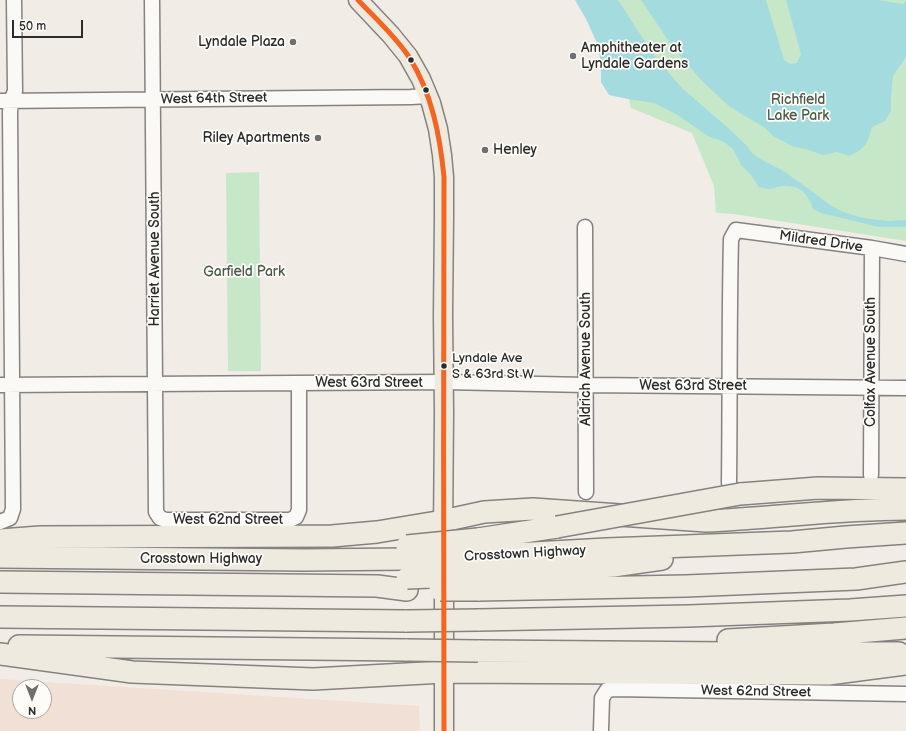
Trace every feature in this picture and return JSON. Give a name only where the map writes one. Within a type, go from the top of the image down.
[{"type":"highway","points":[[478,565],[557,527],[734,488],[906,489]]},
{"type":"highway","points":[[1,528],[56,537],[332,536],[377,532],[443,521],[484,512],[533,509],[706,521],[876,509],[906,509]]},
{"type":"highway","name":"Crosstown Highway","points":[[0,557],[303,560],[407,568],[478,565],[607,549],[792,542],[906,533]]},
{"type":"highway","points":[[0,582],[377,586],[407,568],[478,565],[686,586],[856,579],[906,572]]},
{"type":"highway","points":[[0,617],[478,620],[697,616],[850,610],[906,606]]},
{"type":"highway","points":[[655,652],[695,642],[834,634],[906,628]]},
{"type":"highway","points":[[0,645],[478,651],[906,653]]},
{"type":"highway","points":[[0,654],[132,672],[313,679],[444,672],[828,674],[906,664]]},
{"type":"main road","points":[[358,0],[391,35],[408,56],[421,79],[438,129],[442,155],[444,177],[444,731]]},
{"type":"street","points":[[1,528],[10,518],[13,508],[6,385],[10,112],[6,101],[15,91],[14,0]]},
{"type":"street","name":"Harriet Avenue South","points":[[152,0],[156,512],[160,518]]},
{"type":"street","name":"West 64th Street","points":[[6,101],[428,96]]},
{"type":"street","name":"Aldrich Avenue South","points":[[585,227],[586,492]]},
{"type":"street","name":"Mildred Drive","points":[[730,386],[729,320],[731,239],[736,230],[906,254]]},
{"type":"street","name":"Colfax Avenue South","points":[[871,475],[872,248]]},
{"type":"street","name":"West 63rd Street","points":[[6,385],[444,382],[906,388]]},
{"type":"street","name":"West 62nd Street","points":[[160,518],[166,520],[290,520],[296,517],[299,510],[299,383]]},
{"type":"street","points":[[730,386],[734,488]]},
{"type":"street","name":"West 62nd Street","points":[[601,731],[602,698],[607,690],[614,689],[906,694]]},
{"type":"shaded area","points":[[0,679],[12,680],[12,719],[52,719],[52,682],[419,706],[420,731],[0,731]]},
{"type":"green space","name":"Richfield Lake Park","points":[[605,0],[906,0],[906,241],[734,214],[716,213],[714,186],[692,133],[631,108]]},
{"type":"green space","name":"Garfield Park","points":[[259,172],[261,371],[228,371],[226,173]]},
{"type":"water","points":[[575,0],[618,0],[653,54],[668,72],[683,89],[727,127],[747,146],[753,154],[782,170],[830,205],[843,212],[863,218],[888,221],[906,220],[906,227],[879,227],[821,213],[813,209],[805,194],[793,186],[781,186],[768,189],[759,187],[751,175],[741,165],[733,149],[724,142],[708,136],[676,114],[654,103],[609,95],[601,82],[601,63],[597,43]]},
{"type":"water","points":[[641,0],[766,0],[784,60],[790,64],[797,63],[801,54],[786,0],[878,0],[903,4],[906,1],[906,57],[893,76],[891,111],[885,121],[872,127],[865,145],[859,151],[849,156],[837,152],[823,155],[806,149],[794,147],[773,136],[765,128],[730,107],[701,80],[672,46]]},
{"type":"transit line","points":[[358,0],[398,42],[409,57],[424,85],[434,115],[444,177],[444,731]]},
{"type":"place","name":"Lyndale Plaza","points":[[293,42]]},
{"type":"place","name":"Amphitheater at Lyndale Gardens","points":[[573,56]]},
{"type":"place","name":"Riley Apartments","points":[[318,138]]},
{"type":"place","name":"Henley","points":[[485,150]]},
{"type":"place","name":"Lyndale Ave S & 63rd St W","points":[[444,366]]}]
